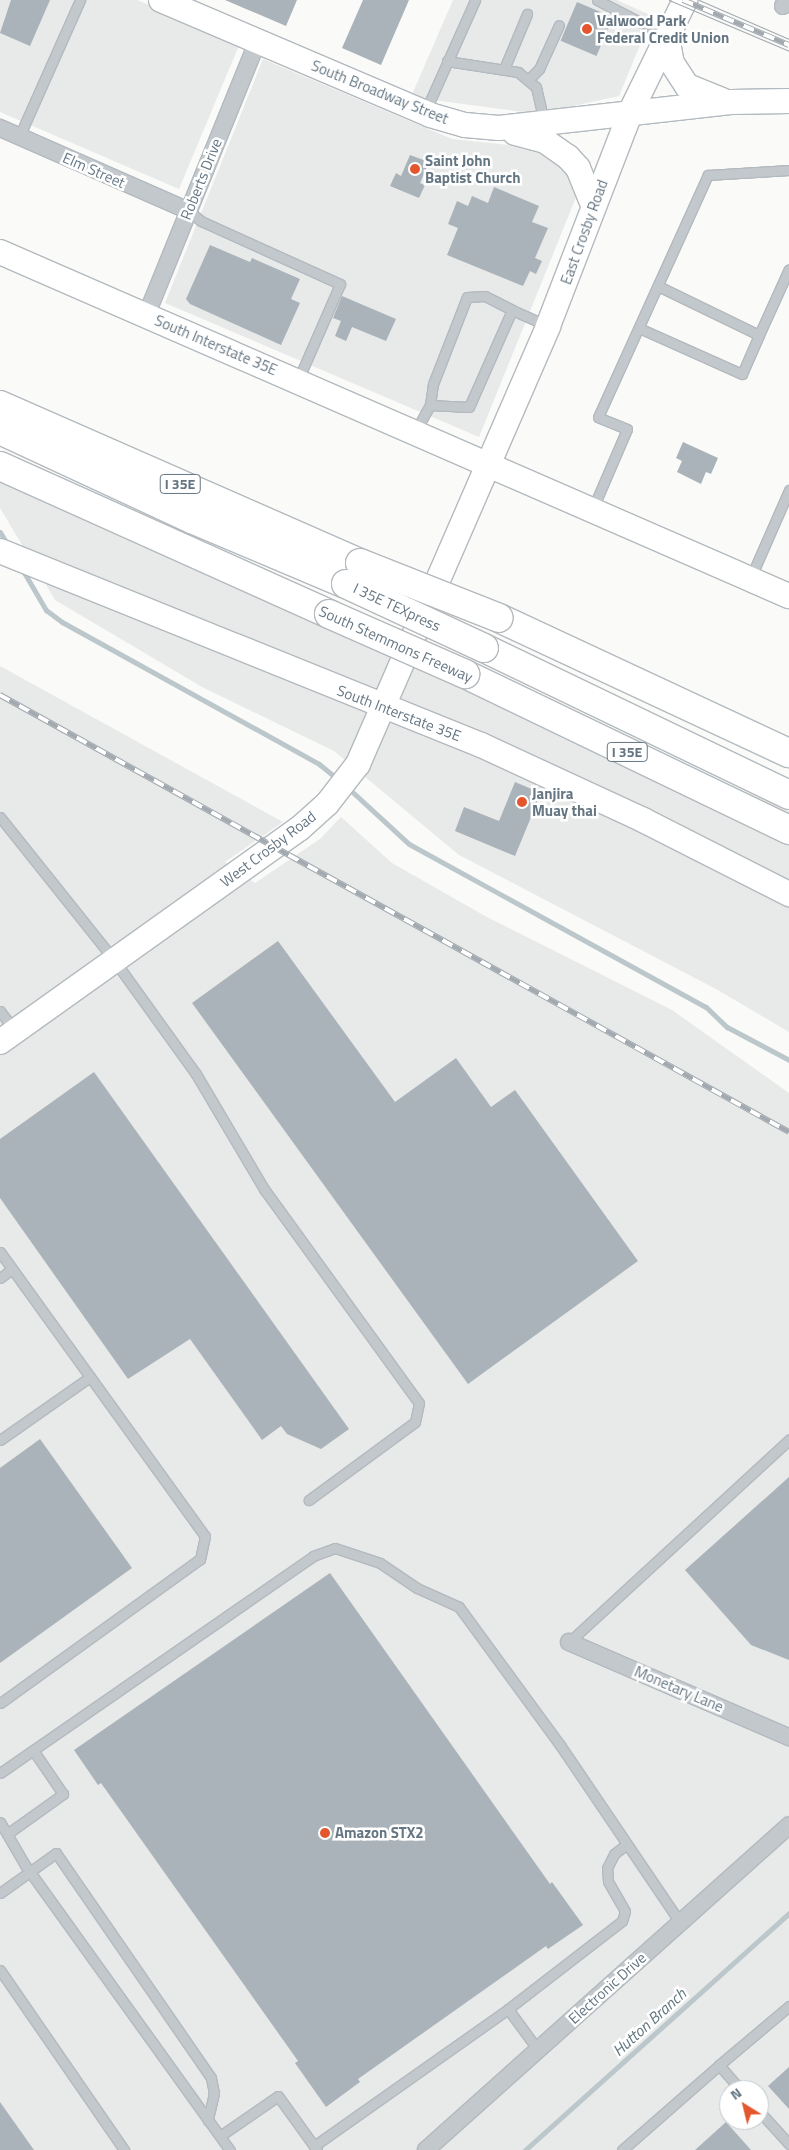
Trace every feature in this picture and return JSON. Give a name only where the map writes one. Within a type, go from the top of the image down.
[{"type":"highway","name":"I 35E","points":[[5,412],[353,574],[499,618],[789,753]]},
{"type":"highway","name":"South Stemmons Freeway","points":[[0,466],[465,674],[789,830]]},
{"type":"highway","name":"I 35E TEXpress","points":[[353,574],[484,648],[789,795]]},
{"type":"street","name":"South Broadway Street","points":[[161,0],[424,112],[465,125],[499,128],[731,102],[789,101]]},
{"type":"street","name":"East Crosby Road","points":[[489,466],[548,326],[630,113],[685,0]]},
{"type":"street","points":[[667,36],[672,63],[687,86],[731,102]]},
{"type":"street","name":"Roberts Drive","points":[[146,316],[257,42]]},
{"type":"street","name":"Elm Street","points":[[0,128],[188,211]]},
{"type":"street","points":[[499,128],[559,148],[578,168],[593,205]]},
{"type":"street","name":"South Interstate 35E","points":[[0,252],[298,380],[489,466],[593,509],[789,596]]},
{"type":"street","name":"West Crosby Road","points":[[8,1036],[274,848],[327,804],[358,764],[381,706],[489,466]]},
{"type":"street","name":"South Interstate 35E","points":[[0,551],[115,600],[481,745],[643,820],[789,894]]},
{"type":"street","name":"Monetary Lane","points":[[569,1642],[789,1737]]},
{"type":"street","name":"Electronic Drive","points":[[426,2150],[789,1825]]},
{"type":"lane","points":[[18,136],[80,0]]},
{"type":"lane","points":[[424,112],[474,0]]},
{"type":"lane","points":[[597,0],[667,36]]},
{"type":"lane","points":[[504,70],[527,14]]},
{"type":"lane","points":[[528,80],[539,70],[559,25]]},
{"type":"lane","points":[[447,61],[518,72],[536,87],[544,124]]},
{"type":"lane","points":[[593,509],[627,429],[598,417],[708,174],[789,170]]},
{"type":"lane","points":[[188,211],[201,221],[340,284],[298,380]]},
{"type":"lane","points":[[639,328],[742,374],[789,268]]},
{"type":"lane","points":[[658,286],[759,335]]},
{"type":"lane","points":[[415,432],[430,405],[433,384],[467,297],[485,296],[548,326]]},
{"type":"lane","points":[[430,405],[469,408],[512,310]]},
{"type":"lane","points":[[750,579],[789,490]]},
{"type":"lane","points":[[0,817],[114,960],[196,1074],[264,1189],[420,1403],[415,1422],[309,1500]]},
{"type":"lane","points":[[0,1011],[8,1036]]},
{"type":"lane","points":[[0,1252],[205,1536],[200,1559],[0,1703]]},
{"type":"lane","points":[[0,1278],[12,1269]]},
{"type":"lane","points":[[0,1440],[90,1377]]},
{"type":"lane","points":[[569,1642],[789,1440]]},
{"type":"lane","points":[[0,1774],[312,1556],[335,1548],[380,1563],[417,1588],[458,1607],[560,1745],[680,1922]]},
{"type":"lane","points":[[34,1750],[63,1794],[2,1827],[30,1872],[230,2150]]},
{"type":"lane","points":[[220,2136],[278,2096],[315,2148],[508,2009],[622,1921],[625,1911],[608,1881],[607,1868],[614,1854],[627,1844]]},
{"type":"lane","points":[[0,1893],[56,1853],[211,2078],[214,2093],[208,2120]]},
{"type":"lane","points":[[0,1970],[124,2150]]},
{"type":"lane","points":[[622,2150],[789,2006]]},
{"type":"lane","points":[[508,2009],[538,2050]]},
{"type":"lane","points":[[719,2066],[732,2080]]},
{"type":"lane","points":[[769,2122],[789,2144]]},
{"type":"shaded area","points":[[0,0],[137,0],[240,43],[179,189],[0,112]]},
{"type":"shaded area","points":[[453,0],[617,0],[652,16],[619,96],[559,109],[523,112],[411,97]]},
{"type":"shaded area","points":[[263,59],[452,139],[509,145],[563,160],[577,195],[479,437],[165,303]]},
{"type":"shaded area","points":[[0,460],[789,811],[789,1032],[716,989],[459,855],[334,751],[202,687],[55,600],[0,508]]},
{"type":"shaded area","points":[[0,666],[283,822],[225,862],[255,883],[320,839],[341,817],[392,863],[485,916],[672,1010],[789,1093],[789,2150],[0,2150]]},
{"type":"building","points":[[11,0],[50,0],[30,46],[0,33]]},
{"type":"building","points":[[225,0],[297,0],[286,26]]},
{"type":"building","points":[[363,0],[409,0],[381,65],[342,48]]},
{"type":"building","points":[[577,2],[613,17],[596,56],[561,41]]},
{"type":"building","points":[[410,155],[429,162],[420,183],[425,185],[419,198],[390,186],[396,173],[401,176]]},
{"type":"building","points":[[494,187],[539,206],[532,222],[548,228],[535,258],[542,261],[536,274],[530,271],[523,286],[447,255],[458,228],[448,224],[457,201],[468,206],[472,196],[488,203]]},
{"type":"building","points":[[210,245],[250,262],[252,258],[300,279],[291,299],[300,303],[281,345],[190,304],[186,299]]},
{"type":"building","points":[[342,296],[396,319],[386,341],[352,327],[346,341],[335,336],[341,321],[333,318]]},
{"type":"building","points":[[683,442],[718,458],[711,474],[706,472],[701,484],[677,472],[682,461],[676,458]]},
{"type":"building","points":[[515,782],[541,793],[515,856],[455,831],[464,807],[499,821]]},
{"type":"building","points":[[278,941],[395,1102],[456,1058],[491,1107],[515,1090],[638,1261],[468,1384],[192,1003]]},
{"type":"building","points":[[94,1072],[349,1429],[321,1449],[287,1434],[281,1426],[262,1440],[190,1339],[128,1379],[0,1198],[0,1139]]},
{"type":"building","points":[[40,1439],[132,1568],[0,1663],[0,1468]]},
{"type":"building","points":[[789,1477],[789,1660],[751,1645],[685,1570]]},
{"type":"building","name":"Amazon STX2","points":[[330,1573],[550,1884],[552,1882],[583,1925],[548,1949],[546,1946],[358,2079],[360,2082],[326,2107],[295,2063],[298,2061],[101,1783],[98,1785],[74,1750]]},
{"type":"building","points":[[789,2067],[789,2109],[769,2087]]},
{"type":"building","points":[[0,2102],[34,2150],[0,2150]]},
{"type":"building","points":[[719,2128],[719,2130],[733,2130],[751,2150],[695,2150]]},
{"type":"waterway","points":[[0,532],[7,544]]},
{"type":"waterway","points":[[22,569],[46,610],[62,622],[319,764],[339,780]]},
{"type":"waterway","points":[[347,787],[409,844],[706,1007],[727,1027],[789,1060]]},
{"type":"waterway","name":"Hutton Branch","points":[[525,2150],[789,1913]]},
{"type":"tram line","points":[[669,0],[789,51]]},
{"type":"tram line","points":[[699,0],[789,39]]},
{"type":"railway","points":[[683,0],[789,45]]},
{"type":"railway","points":[[0,695],[789,1132]]},
{"type":"place","name":"Valwood Park Federal Credit Union","points":[[587,29]]},
{"type":"place","name":"Saint John Baptist Church","points":[[415,169]]},
{"type":"place","name":"Janjira Muay thai","points":[[522,802]]},
{"type":"place","name":"Amazon STX2","points":[[325,1833]]}]
